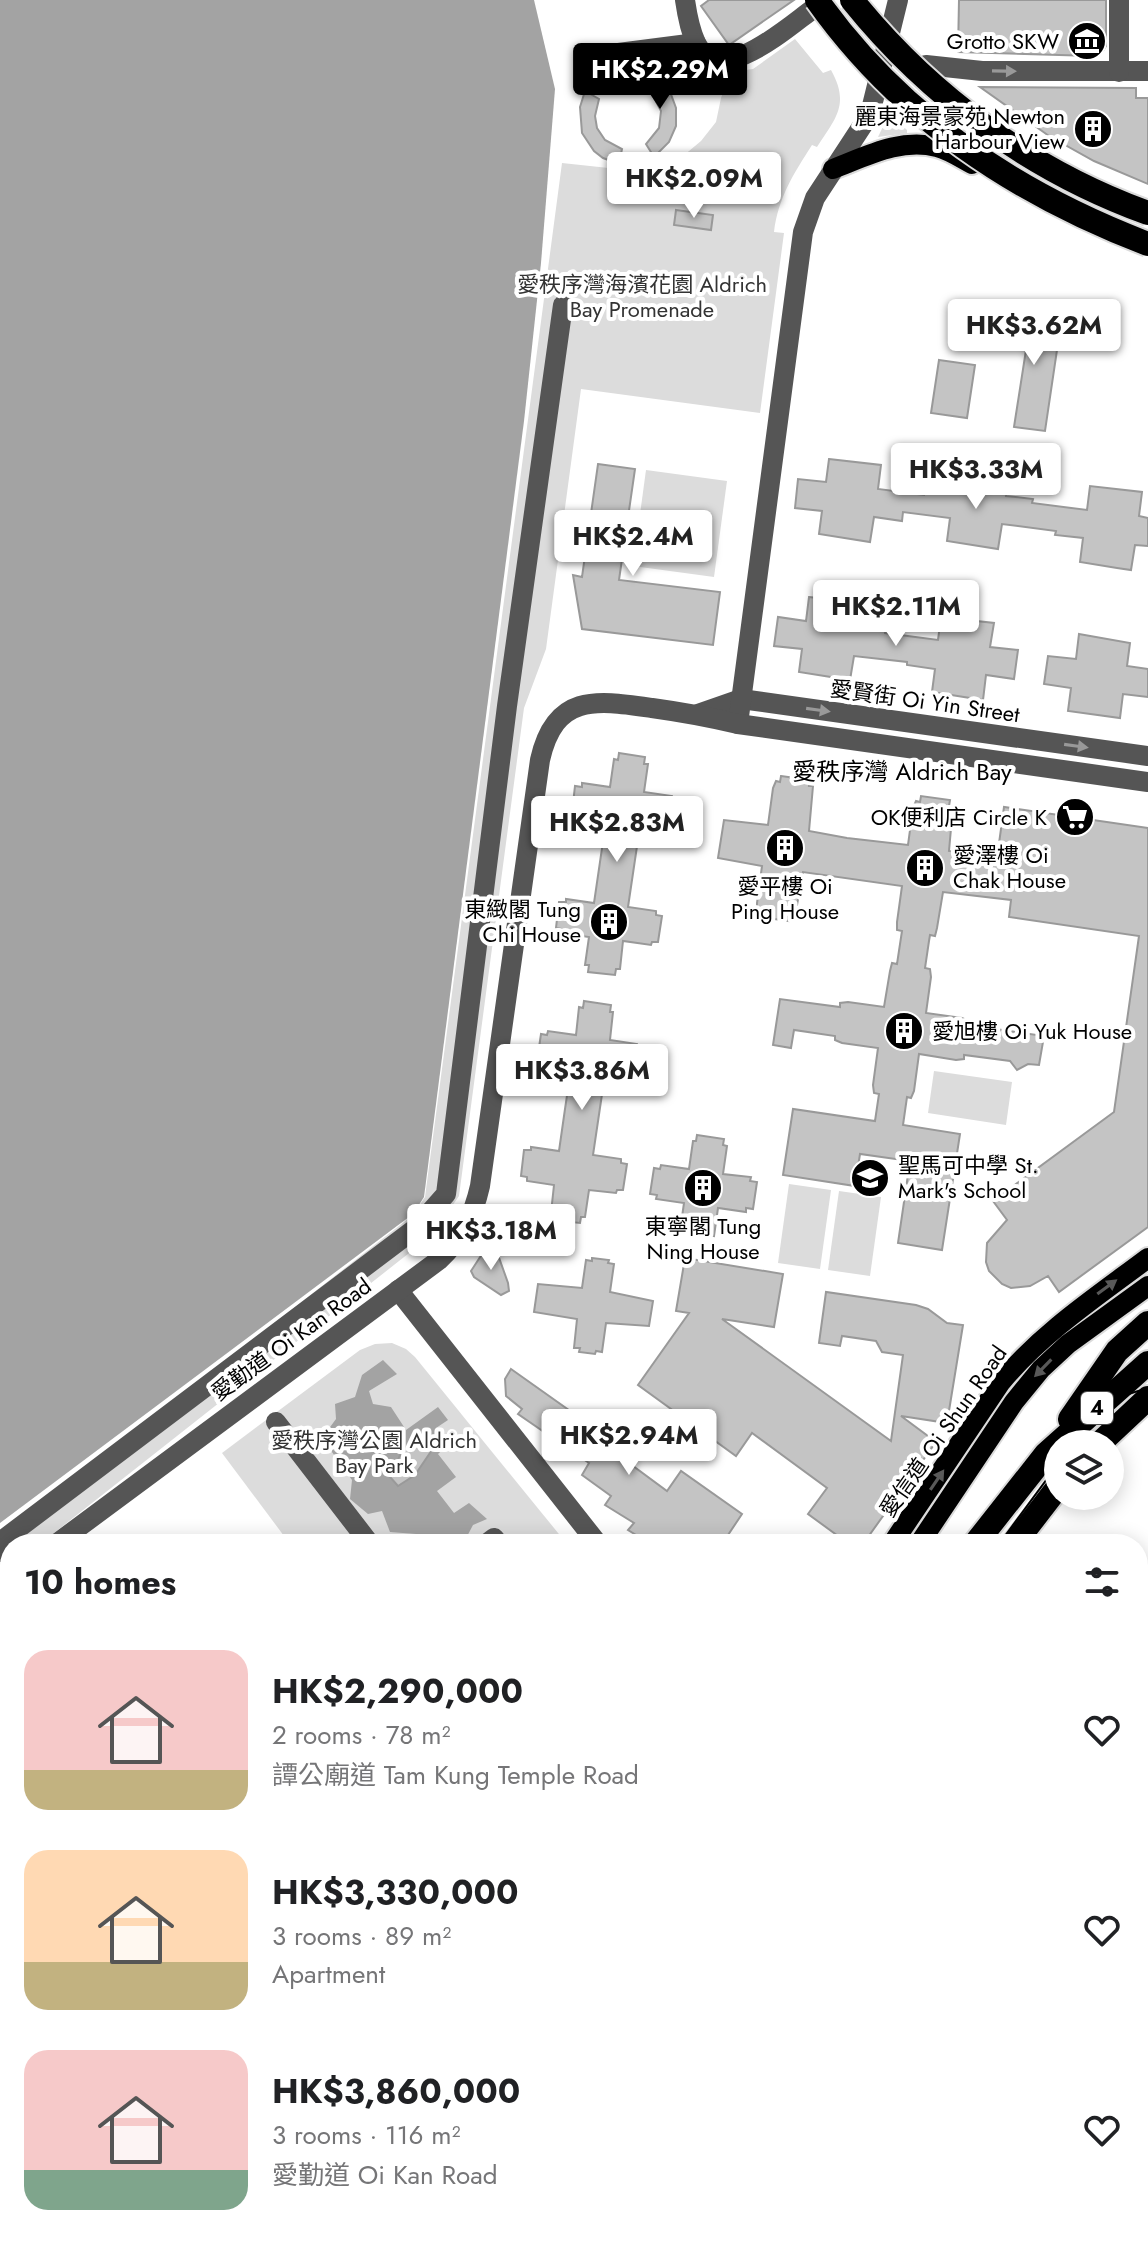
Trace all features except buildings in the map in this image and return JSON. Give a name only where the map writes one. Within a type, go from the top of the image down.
[{"type":"highway","points":[[852,0],[908,63],[979,122],[1040,164],[1148,213]]},
{"type":"highway","points":[[812,3],[888,83],[963,147],[1050,201],[1148,244]]},
{"type":"highway","points":[[1063,1430],[1117,1351],[1148,1323]]},
{"type":"highway","name":"4","points":[[1073,1430],[1148,1363]]},
{"type":"highway","name":"4","points":[[1114,1430],[1148,1398]]},
{"type":"highway","points":[[1121,1430],[1148,1413]]},
{"type":"highway","name":"4","points":[[983,1534],[1044,1457]]},
{"type":"highway","points":[[1022,1534],[1044,1505]]},
{"type":"main road","points":[[867,0],[892,31],[954,91],[1035,150],[1086,177],[1148,203]]},
{"type":"main road","points":[[812,3],[852,55],[972,164]]},
{"type":"main road","points":[[833,169],[890,147],[909,144],[939,147],[1066,219],[1148,253]]},
{"type":"main road","name":"愛信道 Oi Shun Road","points":[[899,1534],[1001,1382],[1020,1360],[1064,1318],[1148,1258]]},
{"type":"main road","name":"愛信道 Oi Shun Road","points":[[926,1534],[1014,1402],[1041,1369],[1068,1344],[1148,1286]]},
{"type":"street","points":[[685,0],[696,43],[708,55],[718,59],[736,59],[812,3]]},
{"type":"street","points":[[738,724],[803,232],[815,198],[870,114],[898,0]]},
{"type":"street","points":[[926,65],[982,71],[1137,73],[1119,0]]},
{"type":"street","points":[[603,55],[696,43]]},
{"type":"street","points":[[11,1534],[416,1228],[446,1194],[507,706],[563,305]]},
{"type":"street","name":"愛賢街 Oi Yin Street","points":[[698,714],[741,699],[1148,756]]},
{"type":"street","name":"愛賢街 Oi Yin Street","points":[[568,711],[578,705],[599,701],[698,714],[738,724],[1148,782]]},
{"type":"street","name":"愛勤道 Oi Kan Road","points":[[69,1534],[457,1243],[475,1207],[540,760],[547,735],[568,711]]},
{"type":"street","points":[[398,1290],[590,1534]]},
{"type":"street","points":[[276,1422],[362,1534]]},
{"type":"green space","name":"愛秩序灣海濱花園 Aldrich Bay Promenade","points":[[795,39],[823,73],[831,70],[840,92],[835,119],[817,147],[812,145],[793,176],[776,220],[774,232],[784,233],[760,413],[581,389],[546,649],[524,708],[459,1196],[432,1235],[53,1534],[20,1534],[14,1526],[413,1215],[425,1197],[562,163],[646,172],[671,166],[701,141],[716,122],[731,72],[753,69]]},
{"type":"green space","points":[[889,114],[907,130],[907,133],[878,137]]},
{"type":"green space","points":[[646,470],[727,481],[714,577],[633,566]]},
{"type":"green space","points":[[934,1071],[1012,1082],[1006,1125],[928,1113]]},
{"type":"green space","points":[[789,1184],[831,1190],[820,1269],[778,1263]]},
{"type":"green space","points":[[839,1191],[881,1197],[870,1276],[828,1270]]},
{"type":"green space","name":"愛秩序灣公園 Aldrich Bay Park","points":[[392,1343],[415,1357],[559,1534],[283,1534],[222,1453],[360,1350],[375,1344]]},
{"type":"shaded area","points":[[0,0],[534,0],[555,89],[524,421],[424,1197],[413,1214],[0,1523]]},
{"type":"shaded area","points":[[383,1360],[397,1374],[369,1391],[373,1404],[391,1407],[406,1430],[438,1407],[448,1420],[436,1428],[451,1442],[438,1454],[456,1477],[437,1491],[454,1513],[469,1503],[487,1519],[473,1525],[468,1534],[390,1532],[382,1511],[368,1514],[350,1499],[352,1480],[322,1438],[336,1419],[335,1404],[355,1397],[362,1375]],"holes":[[[425,1432],[436,1444],[415,1475],[398,1486],[391,1477],[403,1449]]]},
{"type":"tram line","points":[[1084,1430],[1114,1401],[1148,1389]]},
{"type":"tram line","points":[[1006,1534],[1044,1483]]},
{"type":"place","name":"Grotto SKW","points":[[1087,41]]},
{"type":"place","name":"麗東海景豪苑 Newton Harbour View","points":[[1093,129]]},
{"type":"place","name":"OK便利店 Circle K","points":[[1075,817]]},
{"type":"place","name":"愛平樓 Oi Ping House","points":[[785,848]]},
{"type":"place","name":"愛澤樓 Oi Chak House","points":[[925,868]]},
{"type":"place","name":"東緻閣 Tung Chi House","points":[[609,922]]},
{"type":"place","name":"愛旭樓 Oi Yuk House","points":[[904,1031]]},
{"type":"place","name":"聖馬可中學 St. Mark's School","points":[[870,1178]]},
{"type":"place","name":"東寧閣 Tung Ning House","points":[[703,1188]]},
{"type":"district","name":"愛秩序灣 Aldrich Bay","points":[[902,771]]}]
